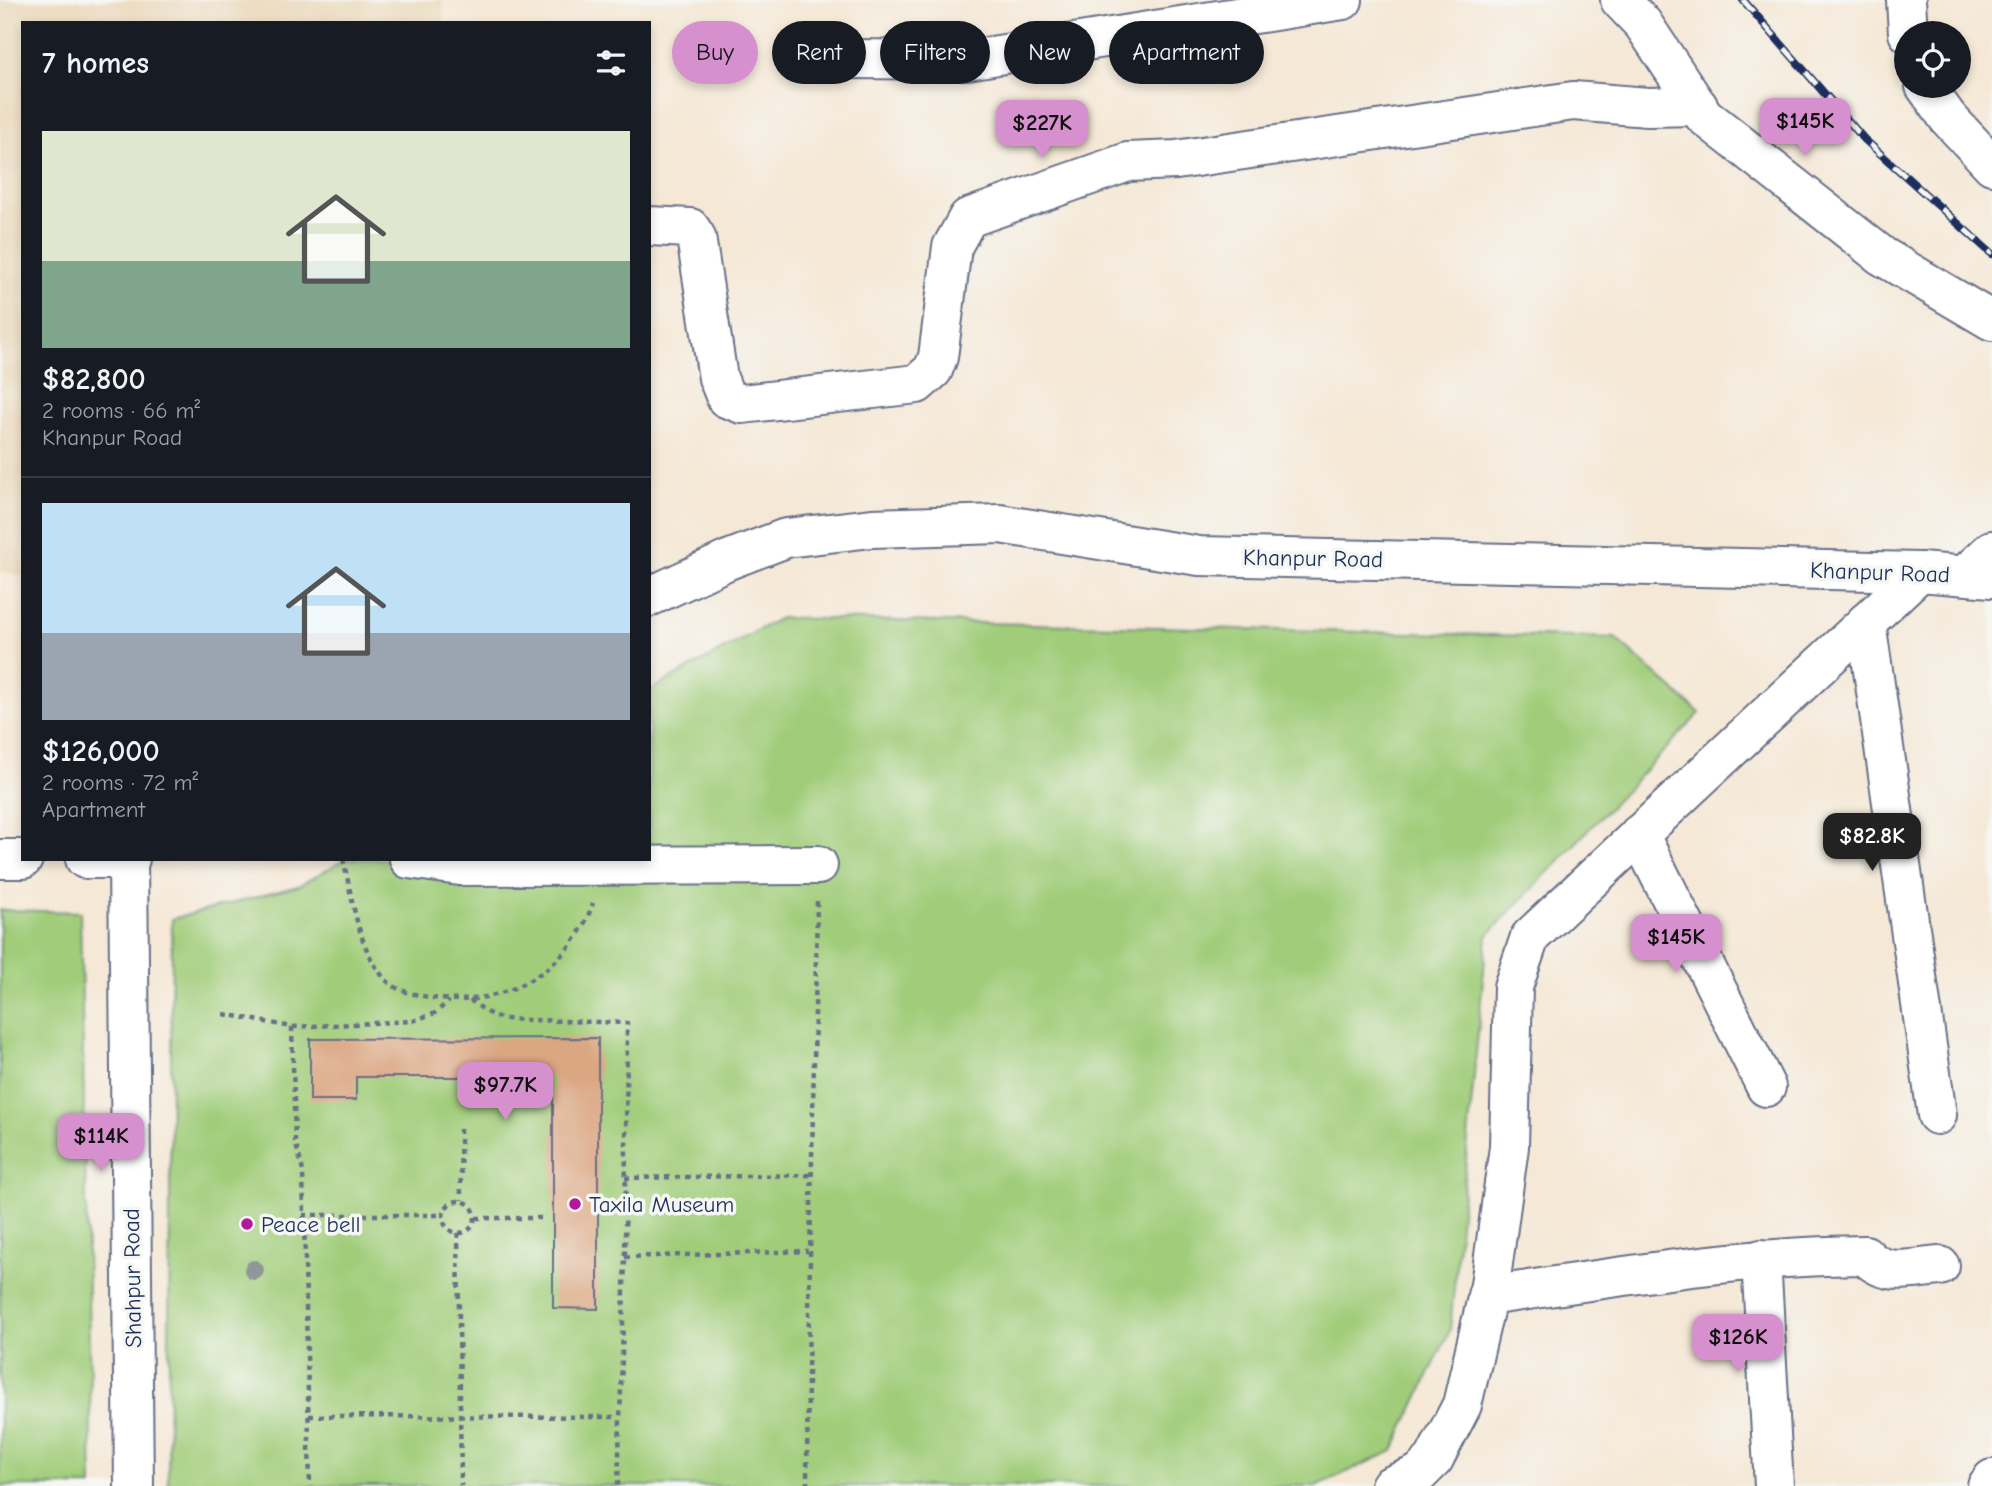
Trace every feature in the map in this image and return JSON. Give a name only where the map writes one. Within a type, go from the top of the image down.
[{"type":"main road","points":[[866,59],[967,60],[1343,0]]},
{"type":"main road","points":[[1620,0],[1643,24],[1704,116],[1882,256],[1992,321]]},
{"type":"main road","points":[[1906,0],[1907,21]]},
{"type":"main road","points":[[1934,98],[1948,118],[1992,165]]},
{"type":"main road","points":[[651,226],[690,228],[696,237],[718,378],[726,398],[742,404],[917,384],[933,370],[938,357],[952,247],[968,218],[1128,162],[1176,160],[1573,101],[1648,107],[1698,106]]},
{"type":"main road","name":"Khanpur Road","points":[[651,596],[728,560],[786,538],[872,528],[1000,523],[1199,556],[1920,572],[1983,568]]},
{"type":"main road","points":[[1410,1482],[1434,1459],[1462,1405],[1488,1296],[1509,1147],[1513,986],[1530,937],[1920,572]]},
{"type":"main road","points":[[1866,622],[1937,1115]]},
{"type":"main road","points":[[1639,834],[1766,1087]]},
{"type":"main road","points":[[0,859],[21,859]]},
{"type":"main road","name":"Shahpur Road","points":[[129,861],[134,1486]]},
{"type":"main road","points":[[424,861],[460,866],[818,865]]},
{"type":"main road","points":[[1488,1296],[1761,1259],[1865,1255],[1872,1266],[1883,1270],[1940,1266]]},
{"type":"main road","points":[[1761,1259],[1774,1486]]},
{"type":"main road","points":[[1987,1486],[1992,1479]]},
{"type":"path","points":[[344,861],[361,934],[372,961],[387,981],[405,992],[449,1001],[470,1000],[513,990],[554,962],[591,909],[603,866]]},
{"type":"path","points":[[807,1486],[808,1251],[813,1175],[818,865]]},
{"type":"path","points":[[470,1000],[488,1013],[502,1018],[627,1023],[625,1257],[618,1486]]},
{"type":"path","points":[[224,1014],[292,1027],[413,1021],[435,1013],[449,1001]]},
{"type":"path","points":[[292,1027],[295,1141],[303,1171],[310,1486]]},
{"type":"path","points":[[460,1129],[461,1200]]},
{"type":"path","points":[[625,1178],[813,1175]]},
{"type":"path","points":[[461,1200],[474,1210],[476,1218],[473,1227],[458,1233],[450,1230],[443,1215],[446,1207],[461,1200]]},
{"type":"path","points":[[303,1215],[443,1215]]},
{"type":"path","points":[[476,1218],[541,1218]]},
{"type":"path","points":[[458,1233],[461,1486]]},
{"type":"path","points":[[625,1257],[808,1251]]},
{"type":"path","points":[[309,1416],[619,1417]]},
{"type":"shaded area","points":[[0,0],[443,0],[444,21],[21,21],[21,576],[0,571]]},
{"type":"green space","points":[[780,618],[1615,638],[1700,713],[1487,936],[1450,1330],[1393,1451],[1316,1486],[168,1486],[172,919],[298,886],[342,861],[651,861],[651,690]]},
{"type":"green space","points":[[0,910],[80,912],[92,1486],[0,1486]]},
{"type":"building","name":"Taxila Museum","points":[[598,1038],[598,1309],[553,1308],[553,1077],[356,1077],[356,1100],[310,1100],[310,1039]]},
{"type":"railway","points":[[1743,0],[1864,139],[1992,254]]},
{"type":"place","name":"Taxila Museum","points":[[575,1204]]},
{"type":"place","name":"Peace bell","points":[[247,1224]]}]
